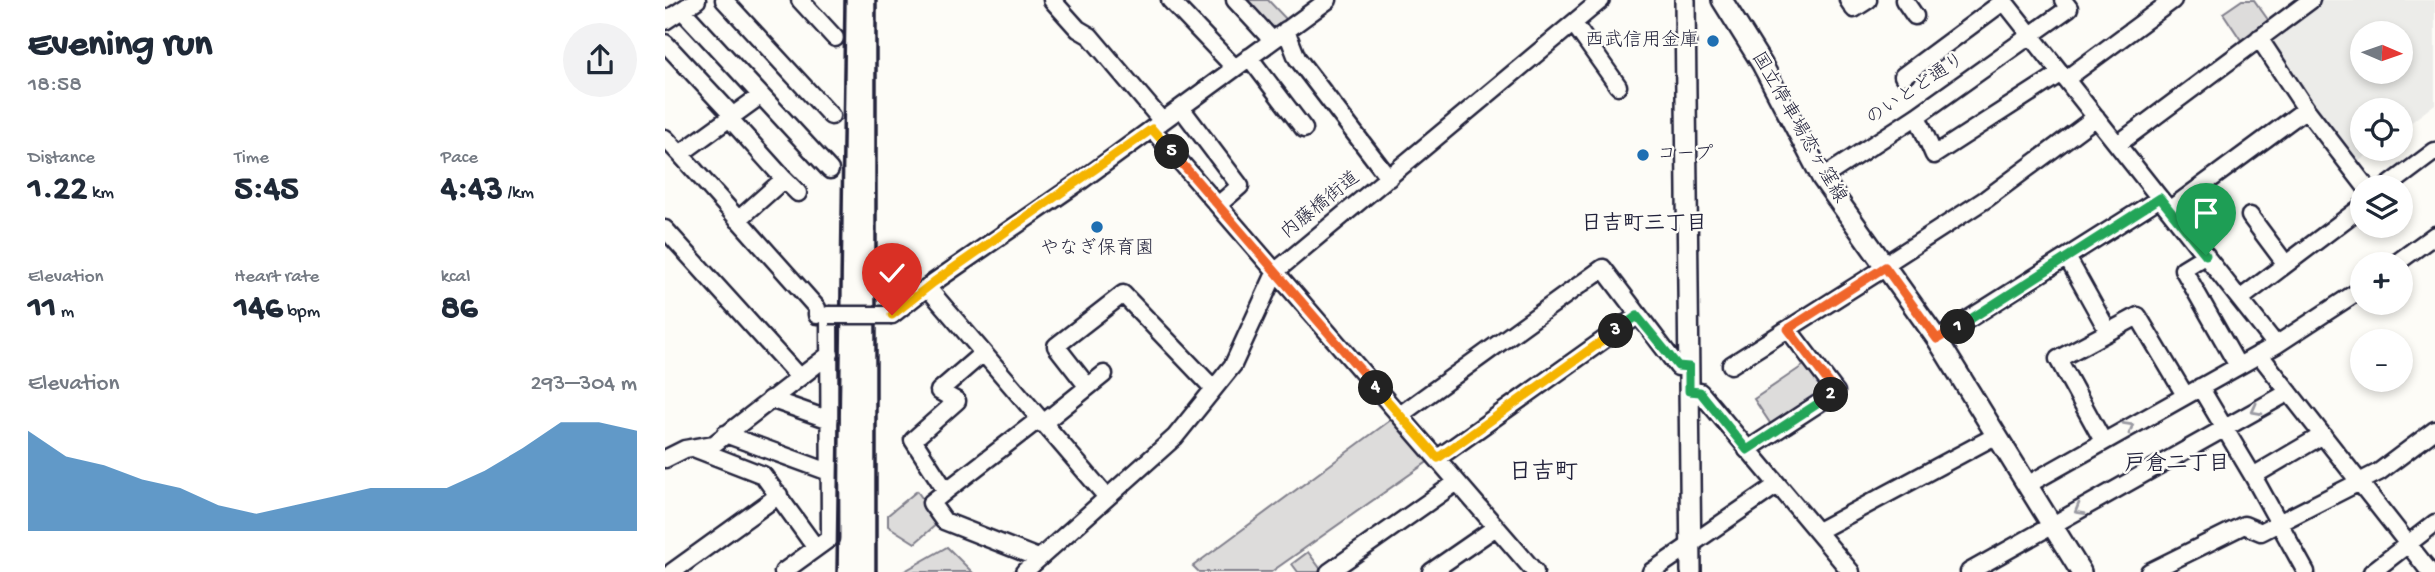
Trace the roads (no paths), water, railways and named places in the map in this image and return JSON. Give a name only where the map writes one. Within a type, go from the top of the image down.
[{"type":"main road","name":"国立停車場恋ヶ窪線","points":[[1722,0],[1762,64],[1822,178],[1937,339],[2081,572]]},
{"type":"main road","points":[[1686,1],[1691,572]]},
{"type":"street","points":[[665,21],[697,0]]},
{"type":"street","points":[[724,0],[831,116]]},
{"type":"street","points":[[800,0],[835,38]]},
{"type":"street","points":[[1052,0],[1078,29],[1090,36],[1218,205],[1535,572]]},
{"type":"street","points":[[1170,0],[1234,67]]},
{"type":"street","points":[[1235,0],[1272,40]]},
{"type":"street","points":[[823,315],[892,315],[927,287],[1181,108],[1286,30],[1308,5],[1328,0]]},
{"type":"street","points":[[1848,0],[1854,9],[1868,0]]},
{"type":"street","points":[[1905,0],[1915,16]]},
{"type":"street","name":"のいとど通り","points":[[1822,178],[2032,37],[2069,8],[2063,0]]},
{"type":"street","points":[[1917,116],[1934,155],[2063,76],[2173,0]]},
{"type":"street","points":[[2117,144],[2311,0]]},
{"type":"street","points":[[1903,76],[2003,1],[2276,345]]},
{"type":"street","name":"内藤橋街道","points":[[1024,572],[1175,437],[1233,365],[1276,271],[1574,24],[1595,2]]},
{"type":"street","points":[[682,10],[830,170]]},
{"type":"street","points":[[1574,24],[1618,86]]},
{"type":"street","points":[[1286,30],[1297,58],[1389,178]]},
{"type":"street","points":[[2259,38],[2306,109],[2357,175]]},
{"type":"street","points":[[665,43],[798,194]]},
{"type":"street","points":[[1249,57],[1304,129]]},
{"type":"street","points":[[680,154],[760,96]]},
{"type":"street","points":[[1181,108],[1240,186],[1218,205]]},
{"type":"street","points":[[1937,339],[2165,204],[2306,109]]},
{"type":"street","points":[[1731,365],[1986,199],[2096,117]]},
{"type":"street","points":[[665,138],[823,315],[829,354],[830,538],[783,572]]},
{"type":"street","points":[[2406,175],[2432,159]]},
{"type":"street","points":[[738,220],[784,179]]},
{"type":"street","points":[[2240,299],[2350,216]]},
{"type":"street","points":[[2258,221],[2285,263]]},
{"type":"street","points":[[665,229],[798,376]]},
{"type":"street","points":[[2411,252],[2435,234]]},
{"type":"street","points":[[2206,255],[2183,269],[2238,366]]},
{"type":"street","points":[[2068,259],[2108,331]]},
{"type":"street","points":[[1400,415],[1603,268],[1637,316],[1678,366],[1689,367]]},
{"type":"street","points":[[927,287],[1106,496]]},
{"type":"street","points":[[1087,387],[1056,345],[1123,293],[1213,388]]},
{"type":"street","points":[[2027,485],[2276,345],[2350,297]]},
{"type":"street","points":[[1438,458],[1637,316]]},
{"type":"street","points":[[2103,441],[2058,359],[2138,316],[2193,391],[2224,427],[2306,572]]},
{"type":"street","points":[[1747,450],[1836,392],[1788,329]]},
{"type":"street","points":[[946,491],[913,440],[957,401],[939,391],[983,353]]},
{"type":"street","points":[[665,459],[692,447],[706,447],[829,354]]},
{"type":"street","points":[[2259,354],[2430,572]]},
{"type":"street","points":[[1038,558],[944,521],[931,503],[1104,374]]},
{"type":"street","points":[[1689,391],[1700,392],[1851,572]]},
{"type":"street","points":[[1969,572],[2289,392]]},
{"type":"street","points":[[770,400],[830,420]]},
{"type":"street","points":[[2149,572],[2244,525],[2260,532],[2280,523],[2396,460],[2435,430]]},
{"type":"street","points":[[726,434],[829,472]]},
{"type":"street","points":[[1818,531],[1997,435]]},
{"type":"street","points":[[2253,476],[2323,435]]},
{"type":"street","points":[[692,447],[762,475],[816,548]]},
{"type":"street","points":[[1329,572],[1457,482]]},
{"type":"street","points":[[1651,572],[1777,485]]},
{"type":"street","points":[[672,572],[779,495]]},
{"type":"street","points":[[2371,572],[2435,523]]},
{"type":"street","points":[[1431,572],[1496,527]]},
{"type":"railway","points":[[837,572],[845,0]]},
{"type":"railway","points":[[876,0],[876,572]]},
{"type":"place","name":"西武信用金庫","points":[[1713,41]]},
{"type":"place","name":"コープ","points":[[1643,155]]},
{"type":"place","name":"やなぎ保育園","points":[[1097,227]]},
{"type":"district","name":"日吉町三丁目","points":[[1644,225]]},
{"type":"district","name":"戸倉二丁目","points":[[2177,465]]},
{"type":"district","name":"日吉町","points":[[1543,473]]}]
